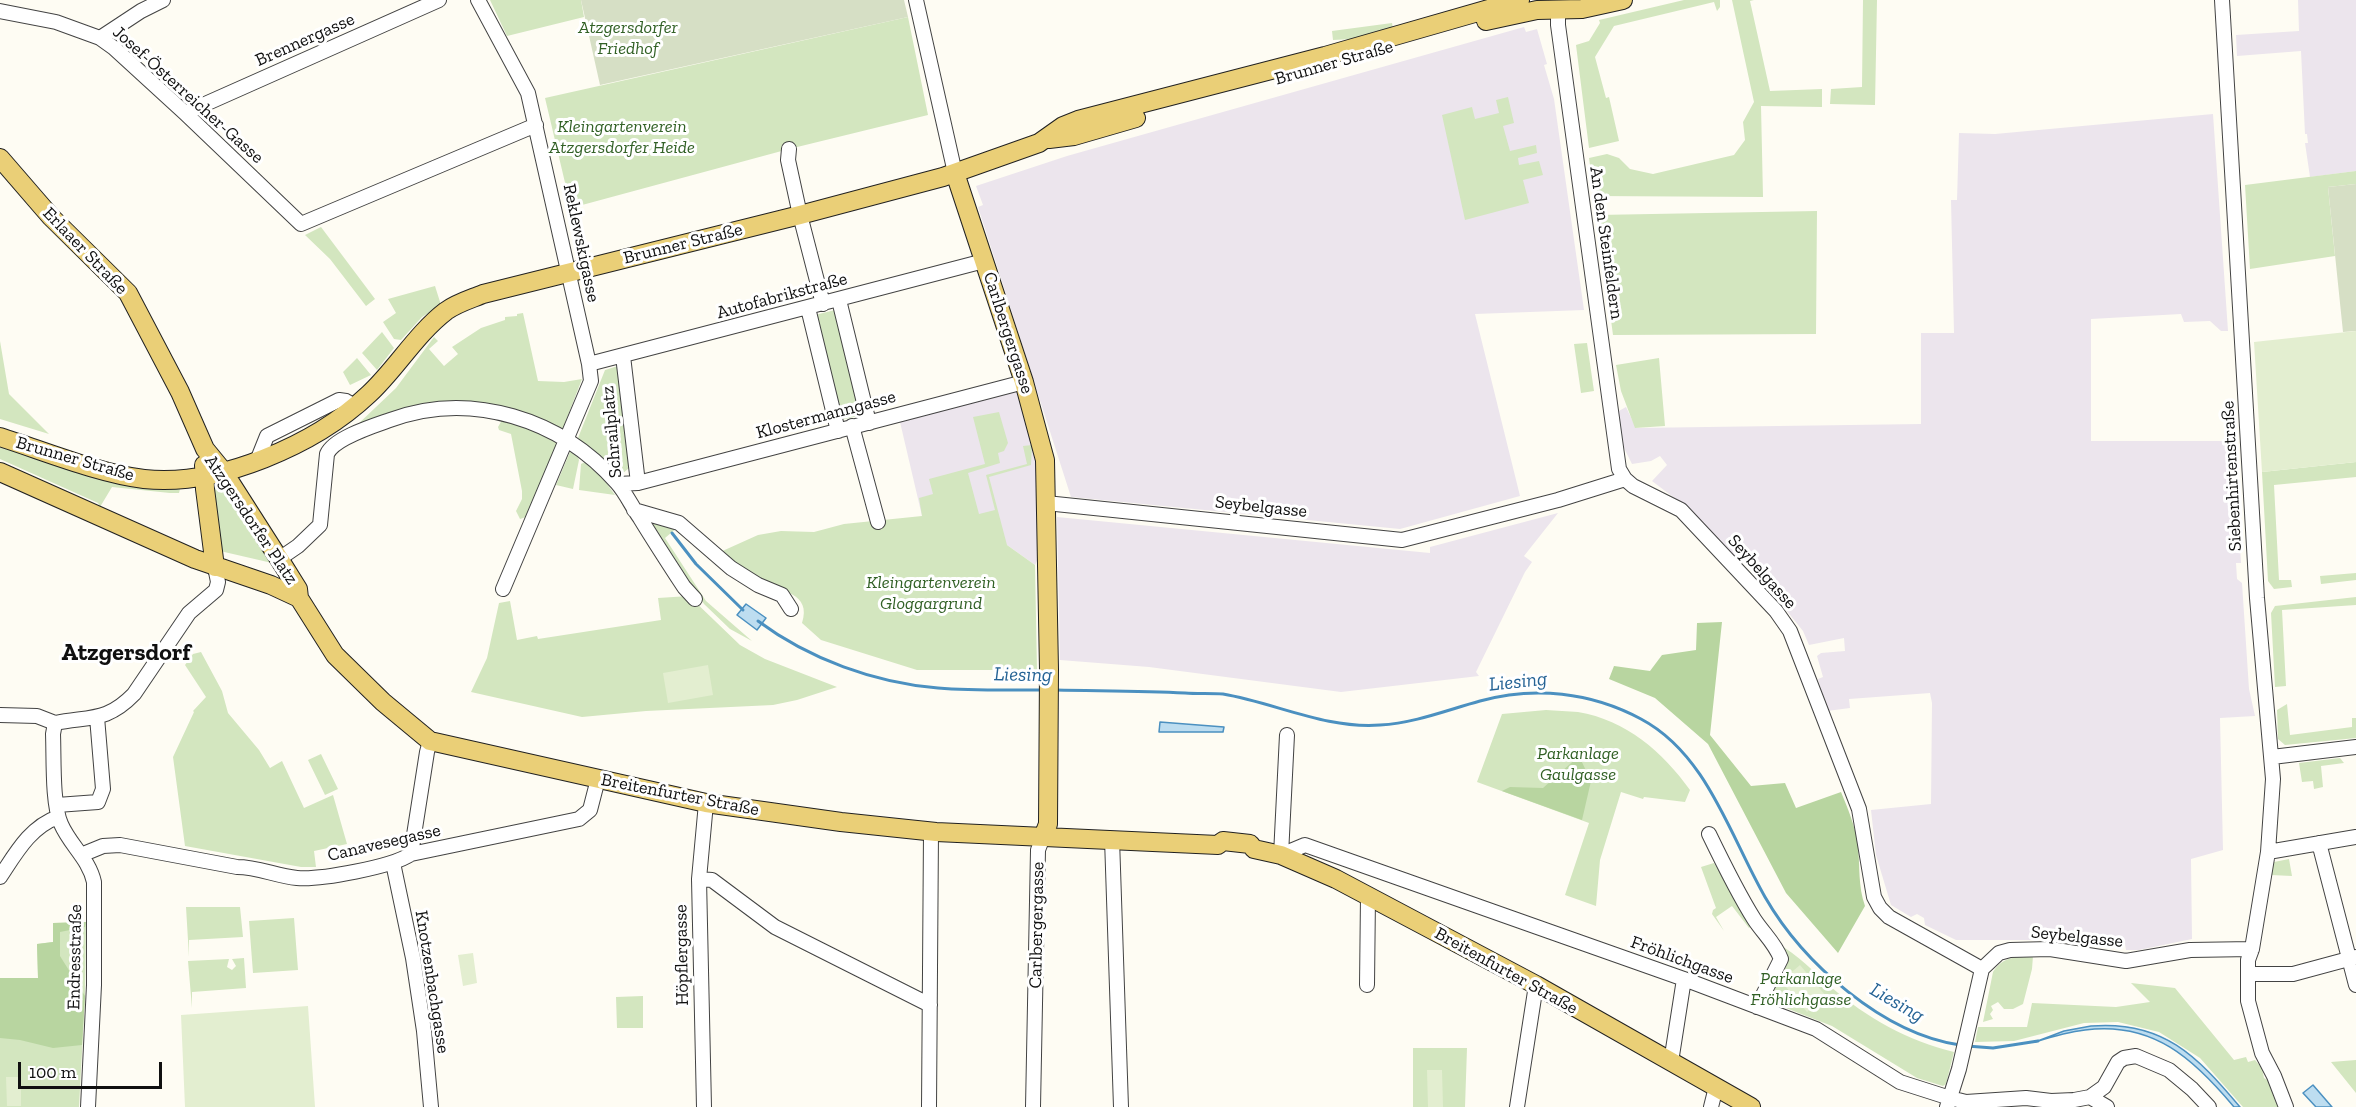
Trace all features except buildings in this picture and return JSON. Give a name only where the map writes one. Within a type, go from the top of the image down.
[{"type":"main road","name":"Brunner Straße","points":[[1047,139],[1063,126],[1078,120],[1325,56],[1520,0]]},
{"type":"main road","name":"Brunner Straße","points":[[0,437],[133,477],[173,480],[224,471],[257,461],[326,426],[355,406],[384,379],[421,334],[452,307],[483,294],[800,216],[955,173],[1047,139],[1074,136],[1489,20],[1558,5],[1582,9],[1623,0]]},
{"type":"main road","name":"Erlaaer Straße","points":[[0,159],[51,217],[128,293],[180,392],[205,449]]},
{"type":"main road","name":"Carlbergergasse","points":[[955,173],[1024,382],[1045,460],[1049,708],[1048,824],[1043,837]]},
{"type":"main road","name":"Atzgersdorfer Platz","points":[[205,449],[224,471],[298,589],[299,598]]},
{"type":"main road","name":"Atzgersdorfer Platz","points":[[205,449],[203,475],[215,567]]},
{"type":"main road","points":[[0,472],[215,567],[271,585],[299,598]]},
{"type":"main road","points":[[271,585],[280,579],[281,562]]},
{"type":"main road","name":"Breitenfurter Straße","points":[[299,598],[335,655],[383,702],[430,741],[706,802],[931,832],[1218,845],[1223,849],[1249,852],[1254,849],[1281,855],[1336,879],[1536,985],[1751,1107]]},
{"type":"street","points":[[100,38],[140,5],[163,0]]},
{"type":"street","name":"Brennergasse","points":[[185,113],[439,0]]},
{"type":"street","name":"Reklewskigasse","points":[[478,0],[528,93],[589,364]]},
{"type":"street","name":"Carlbergergasse","points":[[916,0],[955,173]]},
{"type":"street","name":"Siebenhirtenstraße","points":[[2222,0],[2258,609],[2272,757],[2268,852],[2252,949],[2248,960],[2248,1001],[2262,1053],[2286,1107]]},
{"type":"street","name":"An den Steinfeldern","points":[[1558,5],[1558,26],[1619,469],[1625,479]]},
{"type":"street","name":"Josef-Österreicher-Gasse","points":[[0,11],[56,22],[100,38],[185,113],[301,224],[537,125]]},
{"type":"street","points":[[789,149],[788,160],[800,216],[823,304]]},
{"type":"street","name":"Autofabrikstraße","points":[[589,364],[984,261]]},
{"type":"street","points":[[839,300],[869,423]]},
{"type":"street","points":[[808,308],[838,431]]},
{"type":"street","name":"Schrailplatz","points":[[589,364],[591,381],[566,439],[582,450],[618,484],[638,483],[623,356]]},
{"type":"street","name":"Klostermanngasse","points":[[638,483],[1024,382]]},
{"type":"street","points":[[281,562],[320,525],[330,448],[360,432],[409,414],[459,408],[494,411],[518,416],[566,439],[503,589]]},
{"type":"street","points":[[852,426],[878,522]]},
{"type":"street","name":"Seybelgasse","points":[[1046,503],[1402,540],[1558,500],[1625,479],[1633,486],[1681,510],[1776,611],[1790,631],[1859,809],[1874,897],[1889,917],[1982,969],[1999,953],[2010,950],[2050,949],[2126,961],[2190,950],[2252,949]]},
{"type":"street","points":[[618,484],[684,587],[695,599]]},
{"type":"street","points":[[634,510],[679,523],[730,568],[758,585],[782,595],[792,609]]},
{"type":"street","points":[[0,715],[37,716],[55,723],[111,713],[134,694],[189,613],[216,590],[218,582],[215,567]]},
{"type":"street","points":[[0,877],[26,837],[58,811],[92,804],[101,798],[103,789],[97,717]]},
{"type":"street","points":[[55,723],[53,734],[58,811]]},
{"type":"street","points":[[1281,855],[1287,735]]},
{"type":"street","points":[[411,854],[430,741]]},
{"type":"street","points":[[2272,757],[2356,747]]},
{"type":"street","name":"Canavesegasse","points":[[81,855],[103,846],[120,845],[237,867],[254,867],[303,878],[393,863],[411,854],[579,819],[590,810],[598,779]]},
{"type":"street","name":"Höpflergasse","points":[[704,1107],[699,879],[706,802]]},
{"type":"street","name":"Endresstraße","points":[[58,811],[67,836],[93,877],[94,985],[88,1107]]},
{"type":"street","points":[[930,1107],[931,832]]},
{"type":"street","points":[[1709,834],[1733,884],[1781,958],[1757,1007]]},
{"type":"street","name":"Carlbergergasse","points":[[1033,1107],[1038,850],[1043,837]]},
{"type":"street","points":[[2268,852],[2356,837]]},
{"type":"street","points":[[1112,839],[1121,1107]]},
{"type":"street","points":[[2319,843],[2353,958],[2356,985]]},
{"type":"street","name":"Fröhlichgasse","points":[[1281,855],[1305,845],[1684,979],[1816,1029],[1900,1082],[1949,1102],[2026,1098],[2062,1101],[2090,1097]]},
{"type":"street","name":"Knotzenbachgasse","points":[[393,863],[415,969],[431,1107]]},
{"type":"street","points":[[699,879],[712,880],[775,927],[930,1005]]},
{"type":"street","points":[[1367,985],[1368,896]]},
{"type":"street","points":[[2249,974],[2293,974],[2353,958]]},
{"type":"street","points":[[1949,1102],[1960,1067],[1982,969]]},
{"type":"street","points":[[1671,1062],[1684,979]]},
{"type":"street","points":[[1517,1107],[1536,985]]},
{"type":"street","points":[[2107,1107],[2090,1097],[2104,1087],[2118,1062],[2124,1058],[2136,1056],[2169,1070],[2210,1107]]},
{"type":"street","points":[[1711,1107],[1716,1087]]},
{"type":"shaded area","points":[[2298,0],[2356,0],[2356,171],[2310,177],[2305,143],[2308,143],[2307,134],[2305,134],[2301,51],[2237,56],[2236,35],[2299,31]]},
{"type":"shaded area","points":[[1524,27],[1526,32],[1537,29],[1547,64],[1544,65],[1554,99],[1584,310],[1475,314],[1520,496],[1400,529],[1071,497],[978,207],[983,205],[976,186],[1067,156]]},
{"type":"shaded area","points":[[2213,114],[2228,331],[2221,331],[2210,321],[2184,322],[2181,314],[2091,319],[2091,441],[2234,441],[2241,563],[2236,563],[2237,579],[2242,583],[2249,689],[2255,716],[2220,718],[2223,850],[2191,859],[2192,939],[2139,950],[2126,950],[2125,944],[2086,946],[2064,940],[1956,940],[1925,925],[1924,918],[1917,914],[1911,917],[1891,905],[1876,855],[1871,810],[1931,804],[1932,703],[1930,693],[1849,699],[1850,708],[1827,711],[1818,679],[1823,677],[1817,656],[1821,653],[1845,651],[1844,638],[1809,645],[1803,631],[1748,563],[1737,563],[1693,512],[1652,481],[1667,465],[1660,456],[1651,461],[1632,464],[1624,448],[1617,412],[1626,407],[1636,428],[1921,424],[1921,333],[1954,333],[1951,200],[1957,200],[1959,133],[1995,134]]},
{"type":"shaded area","points":[[1024,382],[1039,434],[1046,542],[1035,565],[1007,545],[922,516],[900,422],[905,414]]},
{"type":"shaded area","points":[[1558,513],[1524,556],[1532,562],[1476,672],[1479,676],[1341,692],[1149,667],[1060,660],[1057,517],[1430,553],[1430,547]]},
{"type":"green space","points":[[490,0],[581,0],[584,17],[507,36]]},
{"type":"green space","name":"Atzgersdorfer Friedhof","points":[[581,0],[904,0],[908,17],[600,85]]},
{"type":"green space","points":[[1684,0],[1720,0],[1720,7],[1717,11],[1714,2],[1614,26],[1595,57],[1606,98],[1609,97],[1619,141],[1589,148],[1576,45],[1589,41],[1600,23],[1599,20]]},
{"type":"green space","points":[[1732,0],[1754,0],[1750,1],[1770,91],[1822,89],[1822,107],[1761,106],[1763,197],[1594,196],[1589,158],[1607,154],[1619,158],[1630,169],[1653,174],[1734,155],[1745,140],[1743,122],[1754,102]]},
{"type":"green space","points":[[1863,0],[1877,0],[1875,105],[1830,104],[1831,89],[1862,87]]},
{"type":"green space","name":"Kleingartenverein Atzgersdorfer Heide","points":[[908,17],[928,115],[789,149],[571,208],[545,98]]},
{"type":"green space","points":[[1392,23],[1393,29],[1352,39],[1333,40],[1332,31]]},
{"type":"green space","points":[[1508,97],[1514,123],[1503,126],[1510,151],[1536,145],[1537,153],[1518,158],[1519,165],[1539,161],[1543,175],[1523,180],[1529,203],[1465,220],[1442,115],[1472,107],[1475,119],[1499,113],[1496,100]]},
{"type":"green space","points":[[2356,171],[2356,184],[2328,187],[2335,256],[2250,269],[2245,185]]},
{"type":"green space","points":[[2356,184],[2356,331],[2343,332],[2328,187]]},
{"type":"green space","points":[[1817,211],[1816,334],[1613,335],[1597,215]]},
{"type":"green space","points":[[321,227],[375,299],[366,306],[330,259],[305,235]]},
{"type":"green space","points":[[435,286],[441,305],[422,317],[401,340],[394,339],[383,322],[396,313],[388,299]]},
{"type":"green space","points":[[835,310],[862,415],[841,420],[815,315]]},
{"type":"green space","points":[[523,313],[538,381],[564,382],[582,379],[562,431],[482,405],[356,426],[396,388],[434,337],[438,341],[429,349],[444,366],[458,354],[452,347],[481,328],[505,320],[505,317]]},
{"type":"green space","points":[[2356,331],[2356,462],[2262,472],[2254,342]]},
{"type":"green space","points":[[382,332],[394,348],[377,370],[362,353]]},
{"type":"green space","points":[[0,341],[9,394],[49,434],[0,419]]},
{"type":"green space","points":[[1587,343],[1594,391],[1581,393],[1574,344]]},
{"type":"green space","points":[[357,358],[371,375],[350,385],[343,372]]},
{"type":"green space","points":[[1659,358],[1665,426],[1635,428],[1621,391],[1616,365]]},
{"type":"green space","points":[[618,366],[629,468],[622,474],[615,472],[578,438],[605,370]]},
{"type":"green space","name":"Kleingartenverein Gloggargrund","points":[[999,412],[1008,443],[1004,451],[998,453],[1000,463],[968,473],[979,514],[995,510],[986,475],[1027,464],[1023,446],[1032,445],[1031,465],[989,477],[1007,545],[1035,565],[1037,670],[917,670],[821,640],[802,623],[803,605],[799,599],[755,579],[718,553],[758,535],[781,531],[814,532],[844,524],[922,516],[919,498],[933,494],[929,479],[985,464],[973,417]]},
{"type":"green space","points":[[502,420],[527,426],[558,441],[526,517],[520,519],[516,511],[522,499],[522,491],[511,434],[499,430],[498,427]]},
{"type":"green space","points":[[0,447],[111,482],[157,489],[180,489],[179,493],[170,493],[112,487],[100,507],[98,503],[0,459]]},
{"type":"green space","points":[[570,452],[577,455],[579,460],[573,489],[556,485]]},
{"type":"green space","points":[[585,462],[605,481],[615,495],[579,490],[581,464]]},
{"type":"green space","points":[[2356,462],[2356,477],[2274,485],[2279,580],[2291,580],[2292,587],[2274,589],[2268,581],[2262,472]]},
{"type":"green space","points":[[211,486],[219,486],[227,492],[272,563],[220,551]]},
{"type":"green space","points":[[655,520],[678,527],[665,538],[706,601],[752,641],[730,629],[704,604],[652,523]]},
{"type":"green space","points":[[2356,573],[2356,580],[2321,584],[2320,576]]},
{"type":"green space","points":[[689,596],[740,645],[765,659],[837,687],[773,705],[646,711],[582,717],[471,692],[487,658],[499,603],[510,601],[517,640],[537,636],[538,639],[661,620],[658,598]]},
{"type":"green space","points":[[2356,597],[2356,605],[2282,610],[2286,686],[2275,687],[2271,613],[2275,606]]},
{"type":"green space","points":[[1722,622],[1710,735],[1751,786],[1785,783],[1796,808],[1841,792],[1851,819],[1857,839],[1860,884],[1865,906],[1838,953],[1786,893],[1708,744],[1655,698],[1609,679],[1614,666],[1650,671],[1662,655],[1696,650],[1697,623]]},
{"type":"green space","points":[[201,652],[222,691],[228,713],[259,750],[270,768],[282,761],[304,808],[333,795],[347,844],[314,851],[316,867],[301,867],[185,846],[173,757],[193,711],[206,697],[185,665],[193,654]]},
{"type":"green space","points":[[708,665],[713,695],[668,703],[663,673]]},
{"type":"green space","points":[[2287,704],[2290,735],[2352,727],[2352,718],[2356,718],[2356,738],[2285,745],[2278,739],[2277,710]]},
{"type":"green space","name":"Parkanlage Gaulgasse","points":[[1546,710],[1578,712],[1595,716],[1627,730],[1668,763],[1690,790],[1685,802],[1644,797],[1643,799],[1621,792],[1600,860],[1596,906],[1565,895],[1589,823],[1477,782],[1502,714]]},
{"type":"green space","points":[[321,754],[338,789],[325,795],[308,760]]},
{"type":"green space","points":[[1579,756],[1591,781],[1582,820],[1502,791],[1510,787],[1543,788]]},
{"type":"green space","points":[[2340,758],[2344,763],[2321,766],[2323,787],[2314,789],[2313,781],[2302,782],[2299,763]]},
{"type":"green space","points":[[2289,859],[2292,876],[2271,875],[2274,862]]},
{"type":"green space","points":[[1714,863],[1752,926],[1749,928],[1732,906],[1716,917],[1724,931],[1712,914],[1716,908],[1701,867]]},
{"type":"green space","points":[[186,907],[240,907],[243,937],[189,940],[189,957]]},
{"type":"green space","points":[[294,918],[298,970],[253,973],[249,921]]},
{"type":"green space","points":[[86,922],[79,1107],[0,1107],[0,978],[38,978],[37,944],[53,942],[53,923]]},
{"type":"green space","points":[[86,922],[85,927],[60,932],[60,956],[85,996],[82,1045],[53,1048],[0,1038],[0,978],[38,978],[37,944],[53,942],[53,923]]},
{"type":"green space","name":"Parkanlage Fröhlichgasse","points":[[1777,943],[1799,958],[1859,1009],[1904,1035],[1954,1052],[1946,1084],[1943,1086],[1917,1078],[1832,1026],[1768,1001],[1787,960]]},
{"type":"green space","points":[[473,953],[477,983],[463,986],[458,955]]},
{"type":"green space","points":[[2033,956],[2023,1004],[2013,1009],[2004,1009],[1998,1002],[1991,1006],[1993,1010],[1990,1014],[1993,1019],[1983,1022],[1993,972],[2001,963],[2010,958]]},
{"type":"green space","points":[[244,958],[246,988],[192,992],[192,1008],[188,961],[229,959],[227,967],[232,970],[236,966],[232,959]]},
{"type":"green space","points":[[1800,965],[1826,996],[1807,1012],[1781,981]]},
{"type":"green space","points":[[2131,983],[2175,988],[2234,1060],[2246,1057],[2248,1062],[2255,1060],[2262,1068],[2264,1078],[2271,1082],[2280,1107],[2243,1107],[2200,1058],[2159,1032],[2118,1022],[2084,1023],[2014,1041],[1975,1042],[1978,1027],[2027,1027],[2032,1003],[2116,1007],[2150,1002]]},
{"type":"green space","points":[[643,996],[643,1028],[617,1028],[616,997]]},
{"type":"green space","points":[[308,1006],[315,1107],[185,1107],[181,1015]]},
{"type":"green space","points":[[1413,1048],[1467,1048],[1465,1107],[1413,1107]]},
{"type":"green space","points":[[2356,1060],[2356,1093],[2331,1062]]},
{"type":"green space","points":[[1427,1070],[1442,1070],[1443,1107],[1428,1107]]},
{"type":"green space","points":[[6,1077],[21,1077],[21,1106],[7,1106]]},
{"type":"water","points":[[746,604],[766,618],[757,630],[737,615]]},
{"type":"water","points":[[1160,722],[1224,727],[1223,732],[1159,732]]},
{"type":"water","points":[[2091,1026],[2139,1029],[2176,1045],[2209,1072],[2240,1107],[2234,1107],[2203,1073],[2170,1047],[2131,1031],[2085,1030],[2035,1042],[2064,1031]]},
{"type":"water","points":[[2313,1085],[2332,1107],[2316,1107],[2303,1093]]},
{"type":"waterway","name":"Liesing","points":[[672,533],[696,564],[743,610]]},
{"type":"waterway","name":"Liesing","points":[[758,621],[778,635],[821,658],[890,681],[951,689],[1044,690]]},
{"type":"waterway","name":"Liesing","points":[[1056,690],[1223,694],[1320,719],[1360,725],[1406,722],[1500,696],[1521,694],[1562,694],[1582,697],[1622,710],[1664,734],[1683,753],[1715,798],[1752,873],[1781,922],[1823,970],[1874,1011],[1902,1027],[1931,1038],[1960,1045]]},
{"type":"waterway","name":"Liesing","points":[[1967,1046],[1993,1048],[2038,1041]]},
{"type":"district","name":"Atzgersdorf","points":[[126,653]]}]
